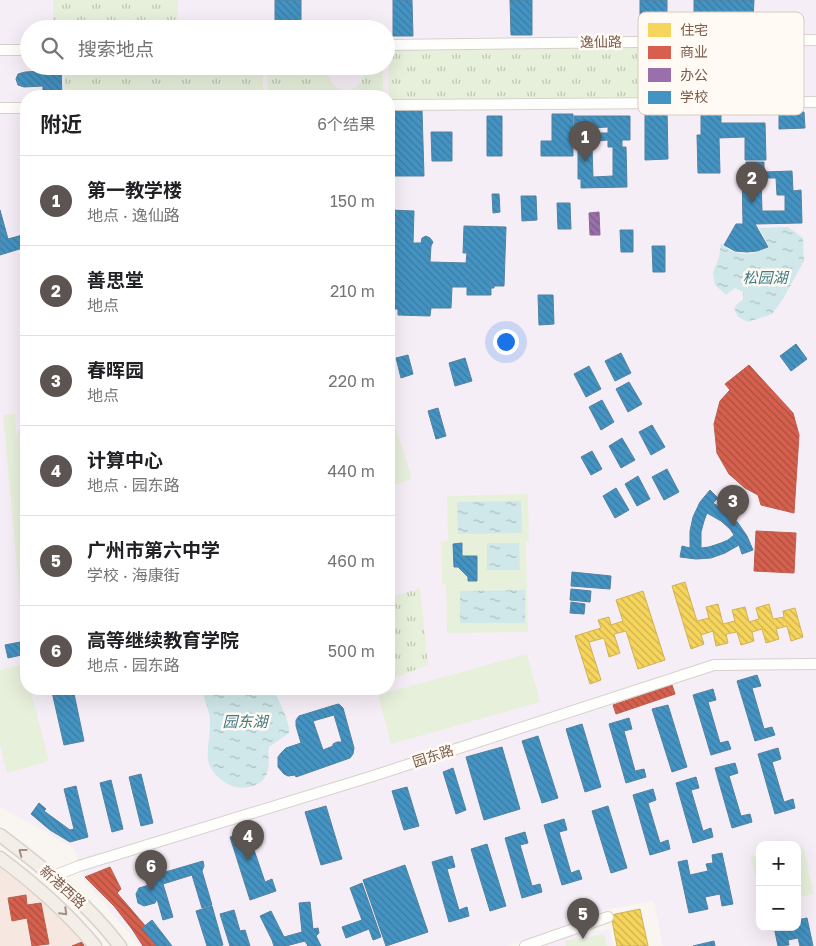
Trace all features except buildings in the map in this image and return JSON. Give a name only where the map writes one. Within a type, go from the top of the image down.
[{"type":"main road","name":"新港西路","points":[[0,835],[54,876],[97,918],[120,946]]},
{"type":"main road","name":"新港西路","points":[[0,858],[46,895],[95,946]]},
{"type":"street","name":"逸仙路","points":[[395,45],[638,42]]},
{"type":"street","points":[[0,50],[20,50]]},
{"type":"street","points":[[395,105],[638,103]]},
{"type":"street","points":[[0,108],[20,108]]},
{"type":"street","name":"园东路","points":[[54,876],[79,866],[373,776],[714,665],[816,664]]},
{"type":"street","points":[[525,946],[608,917]]},
{"type":"shaded area","points":[[0,0],[816,0],[816,946],[663,946],[654,901],[609,909],[505,946],[140,946],[84,880],[74,848],[0,807]]},
{"type":"shaded area","points":[[0,867],[43,899],[88,946],[0,946]]},
{"type":"shaded area","points":[[609,929],[613,946],[547,946],[546,941]]},
{"type":"green space","points":[[53,0],[178,0],[177,20],[53,20]]},
{"type":"green space","points":[[638,46],[638,99],[395,102],[395,90],[389,90],[388,75],[395,75],[395,49]]},
{"type":"green space","points":[[64,75],[263,75],[263,90],[65,90]]},
{"type":"green space","points":[[267,75],[329,75],[333,84],[346,90],[268,90]]},
{"type":"green space","points":[[363,75],[383,75],[383,90],[346,90],[360,84]]},
{"type":"green space","points":[[15,414],[16,435],[20,429],[20,599],[3,415]]},
{"type":"green space","points":[[395,424],[412,479],[395,485]]},
{"type":"green space","points":[[528,494],[529,542],[526,542],[528,632],[447,633],[446,584],[442,584],[441,542],[448,541],[447,496]]},
{"type":"green space","points":[[420,588],[428,665],[395,678],[395,596]]},
{"type":"green space","points":[[527,654],[540,702],[391,744],[378,695],[395,695],[395,690]]},
{"type":"green space","points":[[20,665],[20,695],[32,695],[49,761],[7,773],[0,744],[0,670]]},
{"type":"green space","points":[[801,846],[803,846],[814,894],[801,897],[801,886]]},
{"type":"green space","points":[[756,856],[756,879],[751,857]]},
{"type":"green space","points":[[604,934],[607,946],[566,946],[565,941]]},
{"type":"water","name":"松园湖","points":[[788,227],[803,238],[804,261],[783,299],[772,314],[748,322],[738,317],[734,308],[743,300],[743,292],[735,288],[726,295],[715,285],[713,273],[719,257],[721,243],[726,248],[738,253],[756,252],[769,247],[759,228]]},
{"type":"water","points":[[521,501],[522,533],[458,534],[457,502]]},
{"type":"water","points":[[487,543],[519,543],[520,570],[487,570]]},
{"type":"water","points":[[525,590],[525,623],[460,623],[460,591]]},
{"type":"water","name":"园东湖","points":[[204,695],[277,695],[286,716],[289,733],[269,747],[267,774],[258,784],[242,788],[232,786],[215,774],[208,759],[210,718]]},
{"type":"place","name":"第一教学楼","points":[[585,162]]},
{"type":"place","name":"善思堂","points":[[752,203]]},
{"type":"place","name":"春晖园","points":[[733,526]]},
{"type":"place","name":"计算中心","points":[[248,861]]},
{"type":"place","name":"高等继续教育学院","points":[[151,891]]},
{"type":"place","name":"广州市第六中学","points":[[583,939]]}]
